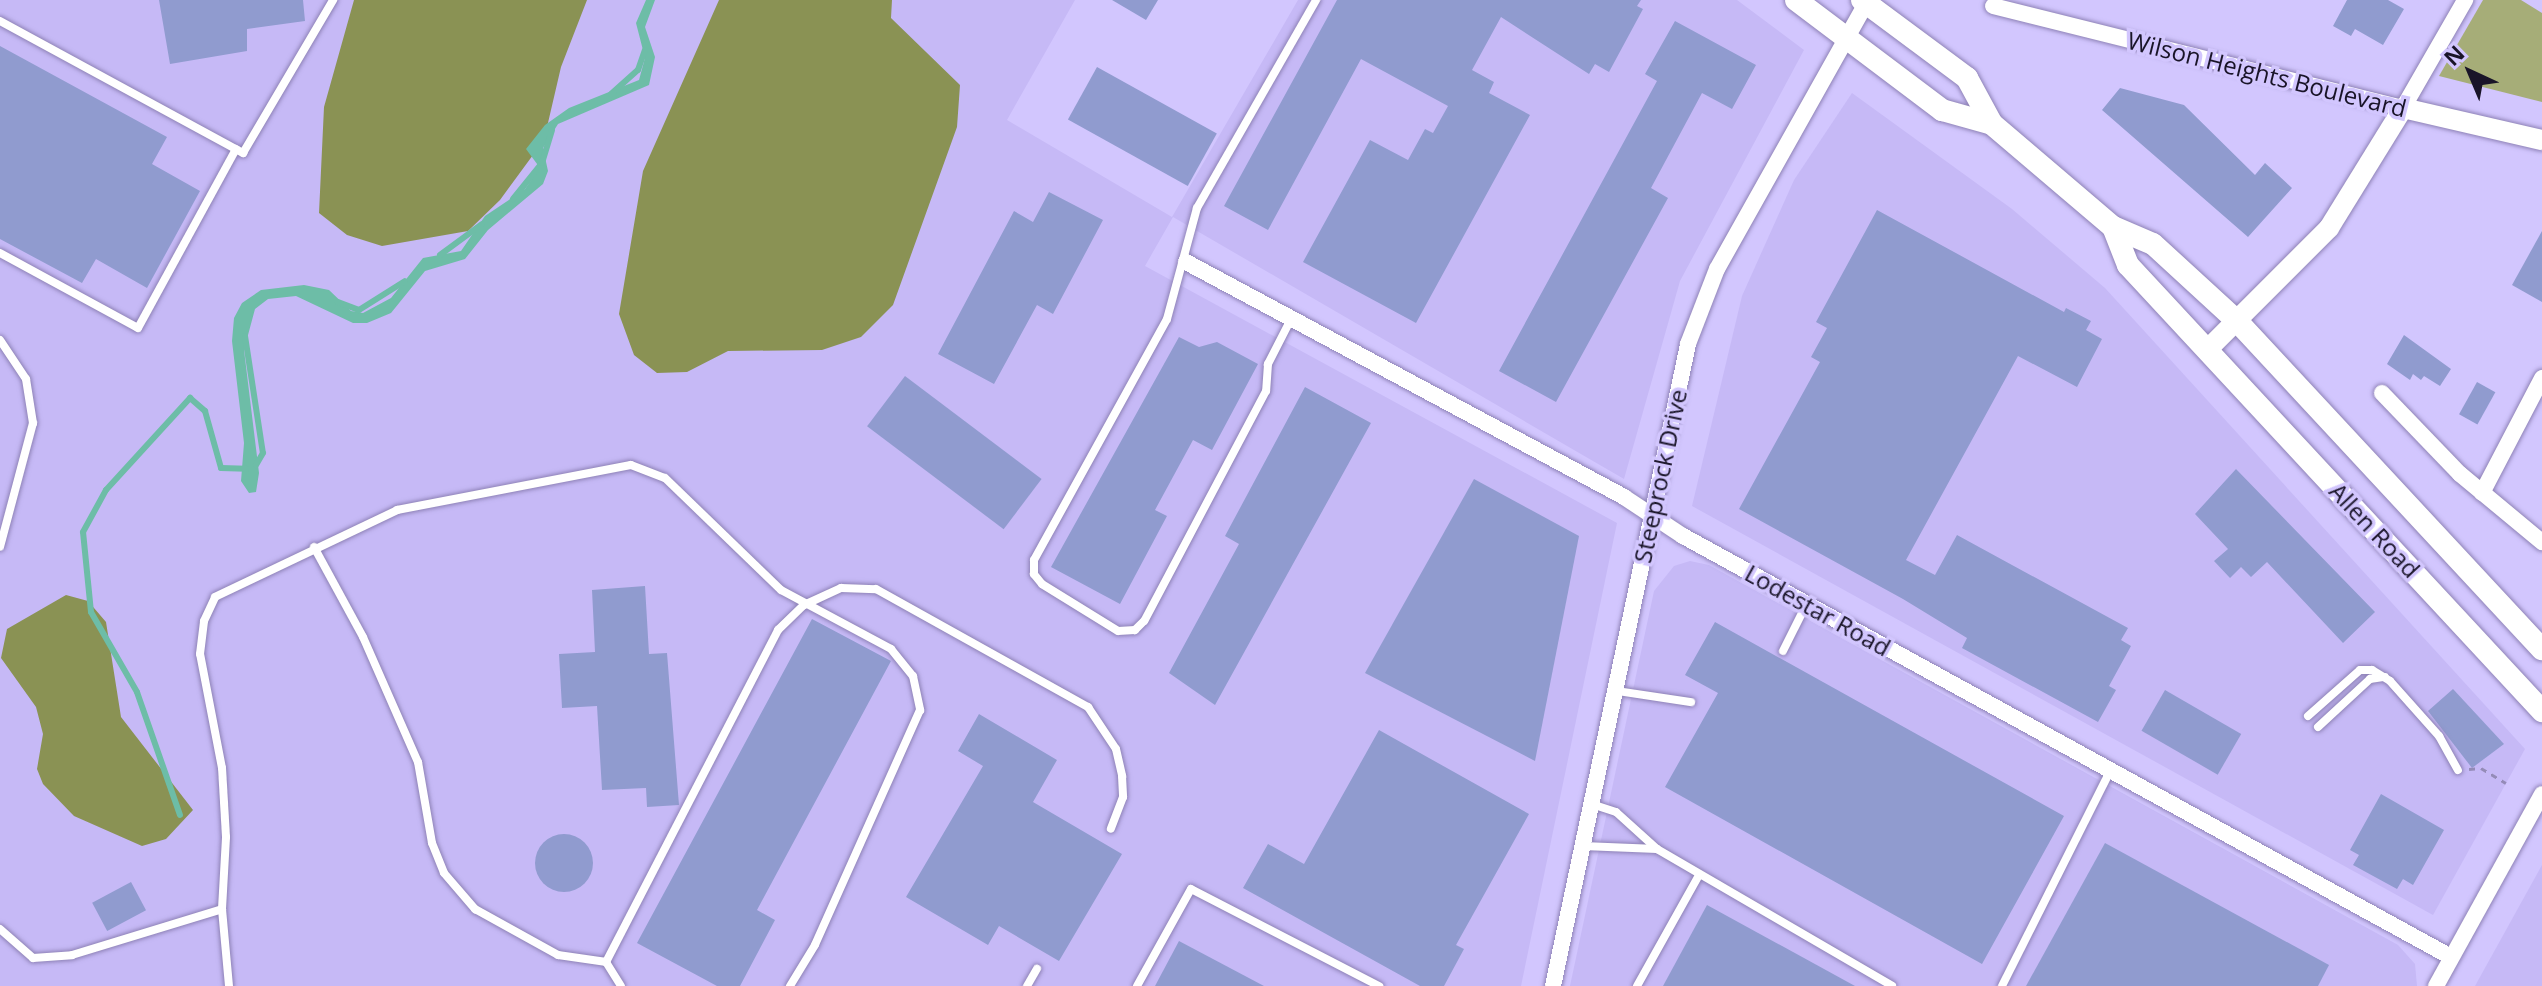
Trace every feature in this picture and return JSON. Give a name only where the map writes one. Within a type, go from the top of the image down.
[{"type":"main road","points":[[1796,0],[1942,110],[1992,124]]},
{"type":"main road","points":[[1865,1],[1967,78],[1992,124],[2113,227]]},
{"type":"main road","name":"Allen Road","points":[[2113,227],[2153,244],[2237,321],[2542,649]]},
{"type":"main road","name":"Allen Road","points":[[2113,227],[2128,265],[2542,711]]},
{"type":"street","points":[[2207,350],[2329,228],[2465,0]]},
{"type":"street","name":"Steeprock Drive","points":[[1553,986],[1688,344],[1703,299],[1865,1]]},
{"type":"street","name":"Wilson Heights Boulevard","points":[[1993,6],[2542,140]]},
{"type":"street","name":"Lodestar Road","points":[[1186,262],[1652,515],[2451,957]]},
{"type":"street","points":[[2482,493],[2542,378]]},
{"type":"street","points":[[2382,393],[2482,493],[2542,542]]},
{"type":"street","points":[[2436,986],[2542,794]]},
{"type":"lane","points":[[0,21],[243,153],[333,0]]},
{"type":"lane","points":[[1291,319],[1268,364],[1266,391],[1144,621],[1135,630],[1118,631],[1042,584],[1034,574],[1034,560],[1167,319],[1186,262],[1197,208],[1316,0]]},
{"type":"lane","points":[[0,253],[138,328],[236,149]]},
{"type":"lane","points":[[0,340],[26,379],[33,423],[0,547]]},
{"type":"lane","points":[[229,986],[222,909],[226,837],[222,768],[200,654],[204,621],[215,597],[314,547],[397,510],[631,465],[665,478],[781,590],[891,649],[913,676],[920,710],[815,945],[790,986]]},
{"type":"lane","points":[[314,547],[363,637],[418,762],[432,843],[444,873],[475,909],[558,955],[606,962],[621,986]]},
{"type":"lane","points":[[606,962],[778,630],[804,605],[841,588],[876,589],[1088,707],[1116,749],[1122,776],[1123,797],[1111,829]]},
{"type":"lane","points":[[1783,651],[1807,603]]},
{"type":"lane","points":[[2308,716],[2360,670],[2385,677],[2439,736],[2458,770]]},
{"type":"lane","points":[[2318,727],[2370,679],[2385,677]]},
{"type":"lane","points":[[1617,691],[1691,702]]},
{"type":"lane","points":[[2002,986],[2110,771]]},
{"type":"lane","points":[[1592,804],[1616,812],[1657,849],[1698,877],[1892,986]]},
{"type":"lane","points":[[1583,846],[1657,849]]},
{"type":"lane","points":[[1637,986],[1698,877]]},
{"type":"lane","points":[[1137,986],[1191,889],[1379,986]]},
{"type":"lane","points":[[0,929],[33,958],[72,955],[222,909]]},
{"type":"lane","points":[[1027,986],[1037,969]]},
{"type":"path","points":[[2458,770],[2481,768],[2506,783]]},
{"type":"shaded area","points":[[0,0],[1075,0],[1007,120],[1172,217],[1298,0],[1737,0],[1804,50],[1680,281],[1624,479],[1173,217],[1145,266],[1617,523],[1521,986],[0,986]]},
{"type":"shaded area","points":[[354,0],[587,0],[561,67],[544,140],[500,200],[468,231],[382,246],[347,235],[319,213],[324,107]]},
{"type":"shaded area","points":[[646,0],[655,0],[645,27],[655,57],[649,85],[558,124],[543,148],[548,171],[543,184],[488,230],[465,259],[425,271],[391,313],[367,323],[353,323],[296,296],[268,299],[255,309],[244,350],[259,473],[256,492],[249,493],[241,481],[244,443],[232,341],[234,318],[242,303],[261,290],[304,285],[329,290],[351,311],[363,313],[391,298],[423,258],[461,251],[485,216],[525,189],[540,168],[526,149],[545,125],[569,108],[639,80],[645,58],[636,23]]},
{"type":"shaded area","points":[[719,0],[892,0],[891,18],[960,85],[957,127],[893,305],[861,337],[822,350],[728,351],[687,372],[657,373],[634,355],[619,314],[643,171]]},
{"type":"shaded area","points":[[2483,0],[2521,0],[2542,13],[2542,102],[2439,76]]},
{"type":"shaded area","points":[[1852,93],[2012,209],[2105,288],[2525,749],[2433,915],[1692,506],[1742,296],[1794,180]]},
{"type":"shaded area","points":[[1690,561],[1709,565],[2398,945],[2415,964],[2417,986],[1570,986],[1654,591],[1674,566]]},
{"type":"shaded area","points":[[66,595],[88,601],[106,622],[121,717],[193,810],[166,839],[142,846],[74,816],[43,784],[37,769],[43,734],[36,707],[1,658],[7,629]]},
{"type":"shaded area","points":[[2542,865],[2542,986],[2475,986]]},
{"type":"building","points":[[159,0],[303,0],[305,21],[247,29],[247,51],[170,64]]},
{"type":"building","points":[[1112,0],[1158,0],[1146,20]]},
{"type":"building","points":[[1337,0],[1641,0],[1637,6],[1643,9],[1609,72],[1595,64],[1589,74],[1501,17],[1472,70],[1494,82],[1489,93],[1530,115],[1416,323],[1303,262],[1370,140],[1408,160],[1425,129],[1433,133],[1448,106],[1361,59],[1268,230],[1224,206]]},
{"type":"building","points":[[2347,0],[2388,0],[2404,9],[2383,45],[2355,29],[2351,36],[2333,26]]},
{"type":"building","points":[[1675,21],[1756,65],[1732,109],[1702,93],[1651,188],[1668,198],[1556,402],[1499,371],[1657,81],[1645,74]]},
{"type":"building","points":[[0,46],[167,137],[152,164],[200,191],[147,288],[96,259],[82,283],[0,239]]},
{"type":"building","points":[[1097,67],[1217,133],[1188,186],[1068,119]]},
{"type":"building","points":[[2120,88],[2184,105],[2255,175],[2265,163],[2292,188],[2248,237],[2102,110]]},
{"type":"building","points":[[1049,192],[1103,220],[1053,314],[1037,305],[994,384],[938,354],[1014,211],[1033,222]]},
{"type":"building","points":[[1877,210],[2064,312],[2066,308],[2091,321],[2086,330],[2102,339],[2077,387],[2018,356],[1906,560],[1935,575],[1957,535],[2128,628],[2121,640],[2131,646],[2109,686],[2116,690],[2098,722],[1962,648],[1967,638],[1903,599],[1739,509],[1820,362],[1811,357],[1827,328],[1816,322]]},
{"type":"building","points":[[2542,231],[2542,302],[2512,285]]},
{"type":"building","points":[[2404,335],[2451,369],[2440,386],[2424,376],[2421,380],[2413,374],[2410,380],[2387,364]]},
{"type":"building","points":[[1179,337],[1199,347],[1217,342],[1258,364],[1212,450],[1193,440],[1155,510],[1167,516],[1120,604],[1051,567]]},
{"type":"building","points":[[905,376],[1042,479],[1004,529],[867,426]]},
{"type":"building","points":[[2477,382],[2495,392],[2477,425],[2459,414]]},
{"type":"building","points":[[1305,387],[1371,423],[1215,705],[1169,673],[1239,544],[1225,536]]},
{"type":"building","points":[[2236,469],[2375,612],[2343,643],[2267,562],[2251,577],[2241,567],[2230,578],[2214,561],[2228,549],[2195,514]]},
{"type":"building","points":[[1474,479],[1579,536],[1535,761],[1365,673]]},
{"type":"building","points":[[645,586],[649,654],[667,653],[679,805],[647,807],[646,788],[602,790],[597,706],[562,708],[559,654],[595,652],[592,590]]},
{"type":"building","points":[[812,619],[891,661],[757,910],[775,920],[740,986],[717,986],[637,943]]},
{"type":"building","points":[[1715,622],[2064,816],[1982,964],[1665,787],[1718,693],[1685,675]]},
{"type":"building","points":[[2453,689],[2504,744],[2472,768],[2428,711]]},
{"type":"building","points":[[2165,690],[2241,734],[2218,775],[2142,731]]},
{"type":"building","points":[[979,714],[1057,760],[1033,802],[1122,854],[1059,961],[999,926],[988,945],[906,897],[983,766],[958,751]]},
{"type":"building","points":[[1379,730],[1529,814],[1456,945],[1464,949],[1444,986],[1420,986],[1243,888],[1268,844],[1304,864]]},
{"type":"building","points":[[2381,794],[2444,830],[2413,885],[2403,879],[2397,889],[2353,865],[2359,855],[2350,850]]},
{"type":"building","points":[[564,834],[585,842],[593,863],[585,884],[564,892],[543,884],[535,863],[543,842]]},
{"type":"building","points":[[2105,843],[2329,965],[2318,986],[2026,986]]},
{"type":"building","points":[[131,882],[146,910],[107,931],[92,903]]},
{"type":"building","points":[[1707,905],[1855,986],[1663,986]]},
{"type":"building","points":[[1179,941],[1264,986],[1155,986]]},
{"type":"waterway","points":[[611,94],[638,70],[645,50]]},
{"type":"waterway","points":[[513,199],[542,163],[552,130]]},
{"type":"waterway","points":[[440,255],[482,224]]},
{"type":"waterway","points":[[338,302],[359,310],[405,281]]},
{"type":"waterway","points":[[245,336],[263,453],[256,465]]},
{"type":"waterway","points":[[180,815],[137,692],[91,612],[83,532],[106,490],[190,398],[205,411],[221,468],[246,469]]}]
